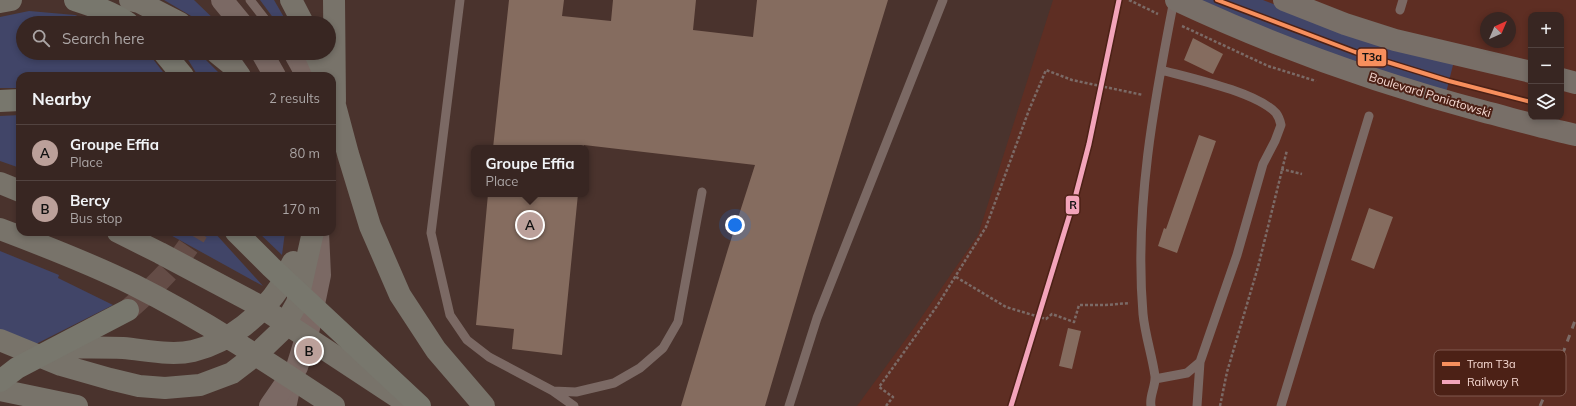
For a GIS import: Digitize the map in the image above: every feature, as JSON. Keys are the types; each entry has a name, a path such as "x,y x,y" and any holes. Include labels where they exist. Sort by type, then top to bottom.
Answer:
{"highway":[{"path":"0,2 11,0"},
{"path":"75,0 118,16"},
{"path":"130,0 139,2 166,16"},
{"path":"291,0 299,16"},
{"path":"334,0 334,16"},
{"path":"170,60 180,72"},
{"path":"225,60 237,72"},
{"path":"318,60 322,72"},
{"path":"333,60 333,72"},
{"path":"0,102 16,100"},
{"path":"336,108 370,226 400,295 436,350 484,406"},
{"path":"0,183 16,189"},
{"path":"0,229 16,235"},
{"path":"18,236 58,251 134,285 225,335 334,406"},
{"path":"126,236 256,304 411,406"},
{"path":"240,236 270,267 420,406"},
{"path":"0,381 18,368 60,356 122,348 168,352 192,351 216,343 238,330 263,307 282,284 306,236"},
{"path":"9,343 60,356 110,379 139,386 166,388 200,385 232,373 258,354 281,331 297,303 312,236"},
{"path":"60,356 128,310"},
{"path":"0,390 77,406"}],"main road":[{"path":"222,0 235,16"},
{"path":"298,0 299,16"},
{"path":"1284,0 1345,24 1388,38 1528,71"},
{"name":"Boulevard Poniatowski","path":"1178,1 1300,52 1388,84 1453,103 1576,135"},
{"path":"266,60 273,72"},
{"path":"303,60 304,72"},
{"path":"1564,80 1576,83"},
{"path":"270,406 297,367 309,328 320,275 318,236"}],"street":[{"path":"288,406 297,367"}],"lane":[{"path":"250,0 263,16"},
{"path":"460,0 431,233 450,315 467,340 488,357 553,391 574,406"},
{"path":"789,406 817,318 942,0"},
{"path":"1400,10 1403,0"},
{"path":"1151,406 1150,401 1156,379 1143,315 1142,218 1161,70 1178,1"},
{"path":"291,60 298,72"},
{"path":"1161,70 1236,91 1264,104 1276,114 1281,125 1275,141 1262,164 1237,255 1200,362 1197,406"},
{"path":"1281,406 1369,116"},
{"path":"553,391 576,392 614,383 640,368 663,348 678,322 702,192"},
{"path":"1156,379 1187,373 1200,362"}],"path":[{"path":"1129,0 1164,18"},
{"path":"886,406 893,397 879,387 937,306 986,227 1028,110 1046,70 1072,80 1144,96"},
{"path":"1281,169 1302,174"},
{"path":"956,277 1006,307 1046,319 1052,314 1074,322 1079,305 1106,305 1143,301"}],"shaded area":[{"path":"164,0 194,0 211,16 191,16"},
{"path":"260,0 274,0 283,16 272,16"},
{"path":"1053,0 1576,0 1576,406 857,406 914,328 978,235"},
{"path":"1195,0 1263,0 1312,19 1454,61 1446,93 1352,63"},
{"path":"29,11 78,16 16,16 16,60 154,60 163,72 16,72 16,88 0,88 0,17"},
{"path":"188,60 206,60 218,72 196,72"},
{"path":"16,115 16,167 0,161 0,116"},
{"path":"172,236 218,236 263,286"},
{"path":"262,236 284,236 282,255"},
{"path":"0,251 59,275 58,278 113,305 36,344 0,332"}],"building":[{"path":"509,0 564,0 562,16 611,21 613,0 696,0 693,30 753,37 757,0 888,0 765,406 681,406 755,165 589,145 493,145"},
{"path":"1193,38 1223,54 1213,74 1184,60"},
{"path":"1199,135 1216,141 1177,253 1158,246 1164,228 1166,229"},
{"path":"488,197 578,197 562,355 512,349 514,329 476,325"},
{"path":"1369,208 1393,217 1374,269 1351,260"},
{"path":"1068,328 1081,331 1072,369 1059,366"}],"tunnel":[{"path":"128,310 175,264 194,236"}],"railway":[{"path":"1564,350 1576,318"},
{"path":"1540,406 1544,396"}],"tram line":[{"name":"T3a","path":"1217,0 1355,52 1449,81 1528,101"}],"rail line":[{"name":"R","path":"1011,406 1076,194 1089,144 1119,0"}],"place":[{"name":"Groupe Effia","path":"530,225"},
{"name":"Bercy","path":"309,351"}]}
